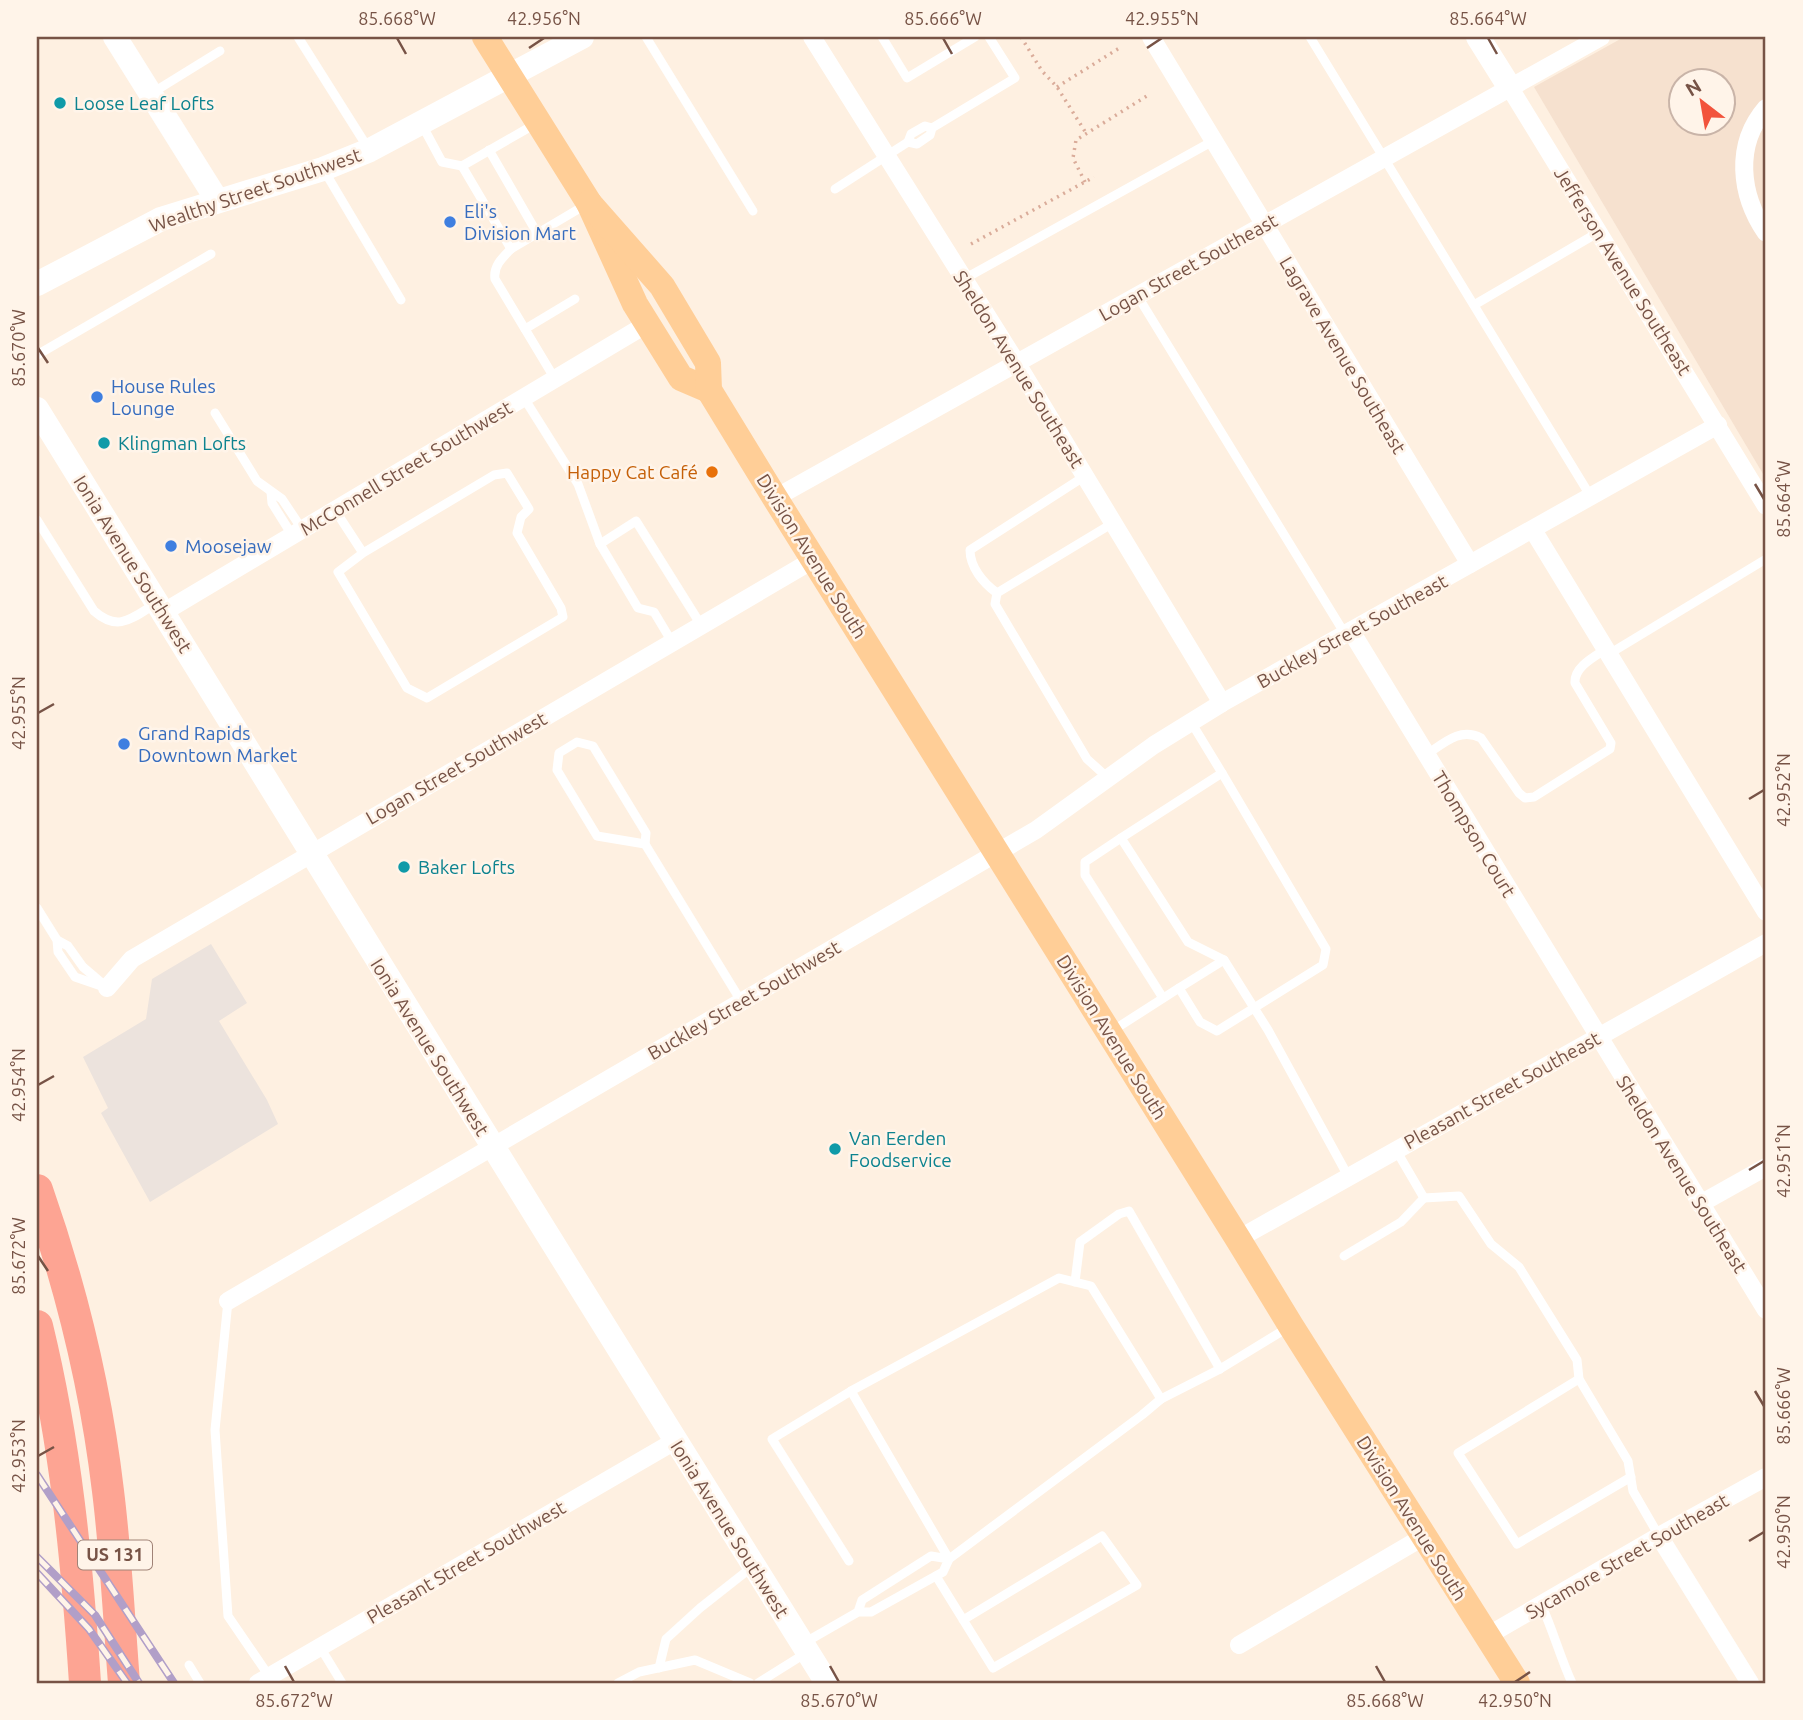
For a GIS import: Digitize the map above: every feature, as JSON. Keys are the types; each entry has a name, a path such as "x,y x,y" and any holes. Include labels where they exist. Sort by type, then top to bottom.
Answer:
{"highway":[{"name":"US 131","path":"37,1190 78,1330 99,1428 114,1550 124,1683"},
{"name":"US 131","path":"37,1326 51,1385 72,1515 85,1683"}],"main road":[{"name":"Division Avenue South","path":"485,37 589,203 635,304 681,378 709,390"},
{"name":"Division Avenue South","path":"589,203 662,286 708,363 709,390 775,498 1423,1537 1517,1683"}],"street":[{"path":"115,37 217,200"},
{"name":"Wealthy Street Southwest","path":"37,284 161,219 323,169 370,150 582,37"},
{"name":"Sheldon Avenue Southeast","path":"812,37 1016,362 1222,703"},
{"name":"Lagrave Avenue Southeast","path":"1151,37 1470,564"},
{"name":"Jefferson Avenue Southeast","path":"1478,37 1766,506"},
{"name":"Logan Street Southeast","path":"775,498 1601,37"},
{"path":"1766,108 1750,135 1744,162 1745,189 1754,215 1766,233"},
{"name":"McConnell Street Southwest","path":"161,607 335,510 647,324"},
{"name":"Ionia Avenue Southwest","path":"37,409 161,607 310,854 827,1683"},
{"name":"Buckley Street Southeast","path":"996,852 1036,830 1154,745 1222,703 1718,425"},
{"path":"1533,530 1766,912"},
{"name":"Logan Street Southwest","path":"107,988 132,960 813,560"},
{"name":"Thompson Court","path":"1348,633 1426,755 1598,1037"},
{"name":"Buckley Street Southwest","path":"492,1147 996,852"},
{"name":"Pleasant Street Southeast","path":"1238,1239 1766,943"},
{"name":"Sheldon Avenue Southeast","path":"1598,1037 1766,1310"},
{"path":"228,1301 492,1147"},
{"path":"1700,1204 1766,1167"},
{"name":"Pleasant Street Southwest","path":"264,1680 675,1441"},
{"name":"Sycamore Street Southeast","path":"1487,1636 1766,1477"},
{"path":"1659,1536 1750,1683"},
{"path":"1239,1645 1423,1537"}],"lane":[{"path":"298,37 370,150"},
{"path":"646,37 753,211"},
{"path":"882,37 907,78 975,37"},
{"path":"835,189 908,142 917,144 930,135 932,128 1015,78 989,37"},
{"path":"1310,37 1591,497"},
{"path":"150,94 220,51"},
{"path":"421,123 443,162 462,166 539,122"},
{"path":"964,278 1213,141"},
{"path":"489,150 537,233"},
{"path":"462,166 511,249"},
{"path":"323,169 401,300"},
{"path":"555,379 494,275 501,258 511,249 589,203"},
{"path":"1474,305 1599,232"},
{"path":"37,355 211,254"},
{"path":"1138,295 1348,633"},
{"path":"525,329 575,299"},
{"path":"524,398 578,484 600,544 638,608 654,612 672,642"},
{"path":"215,413 257,481 271,492 272,503 297,532"},
{"path":"507,473 529,509 521,517 517,533 561,608 563,617 427,698 407,688 338,572 363,553 494,475 507,473"},
{"path":"997,593 986,586 970,560 970,550 1085,476"},
{"path":"335,510 363,553"},
{"path":"37,520 93,611 102,618 116,623 127,621 161,607"},
{"path":"600,544 636,521 701,625"},
{"path":"1108,778 1087,759 995,604 997,593 1114,522"},
{"path":"1426,755 1455,737 1465,733 1473,734 1481,738 1519,793 1525,798 1534,797 1610,749 1611,743 1575,683 1576,673 1608,651 1766,559"},
{"path":"1179,988 1200,1022 1217,1031 1323,965 1325,949 1191,722"},
{"path":"645,844 597,836 557,770 559,753 577,742 593,746 646,833 645,844 741,1001"},
{"path":"1163,998 1085,875 1085,862 1222,773"},
{"path":"1121,838 1188,942 1224,960 1255,1009 1348,1175"},
{"path":"37,908 57,940 58,952 75,977 107,988"},
{"path":"1109,1032 1224,960"},
{"path":"1396,1150 1424,1198"},
{"path":"1345,1256 1401,1222 1424,1198 1459,1196 1491,1244 1519,1267 1577,1360 1579,1379 1628,1461 1633,1491 1659,1536"},
{"path":"1075,1282 1080,1242 1119,1214 1129,1211 1220,1368"},
{"path":"849,1561 772,1438 851,1391 1059,1278 1091,1286 1161,1399"},
{"path":"228,1301 215,1430 228,1616 264,1680"},
{"path":"758,1683 858,1612 871,1612 943,1572 949,1559 1161,1399 1291,1326"},
{"path":"1579,1379 1458,1453 1517,1544 1631,1476"},
{"path":"851,1391 949,1559"},
{"path":"936,1576 993,1668 1137,1585 1102,1536 963,1619"},
{"path":"858,1612 862,1600 931,1556 949,1559"},
{"path":"659,1668 666,1639 753,1566"},
{"path":"1541,1604 1572,1683"},
{"path":"320,1647 342,1683"},
{"path":"618,1683 639,1672 695,1660 750,1683"},
{"path":"189,1665 200,1683"}],"path":[{"path":"1021,37 1086,134"},
{"path":"1057,87 1121,47"},
{"path":"1085,182 1072,154 1076,140 1150,94"},
{"path":"971,244 1094,177"}],"shaded area":[{"path":"1624,37 1766,37 1766,479 1534,87"},
{"path":"211,944 247,1003 219,1021 267,1100 278,1124 150,1202 101,1113 108,1108 83,1057 146,1019 152,979"}],"railway":[{"path":"37,1475 174,1683"},
{"path":"37,1557 95,1615 139,1683"},
{"path":"37,1573 89,1629 127,1683"}],"place":[{"name":"Loose Leaf Lofts","path":"60,103"},
{"name":"Eli's Division Mart","path":"450,222"},
{"name":"House Rules Lounge","path":"97,397"},
{"name":"Klingman Lofts","path":"104,443"},
{"name":"Happy Cat Café","path":"712,472"},
{"name":"Moosejaw","path":"171,546"},
{"name":"Grand Rapids Downtown Market","path":"124,744"},
{"name":"Baker Lofts","path":"404,867"},
{"name":"Van Eerden Foodservice","path":"835,1149"}]}
